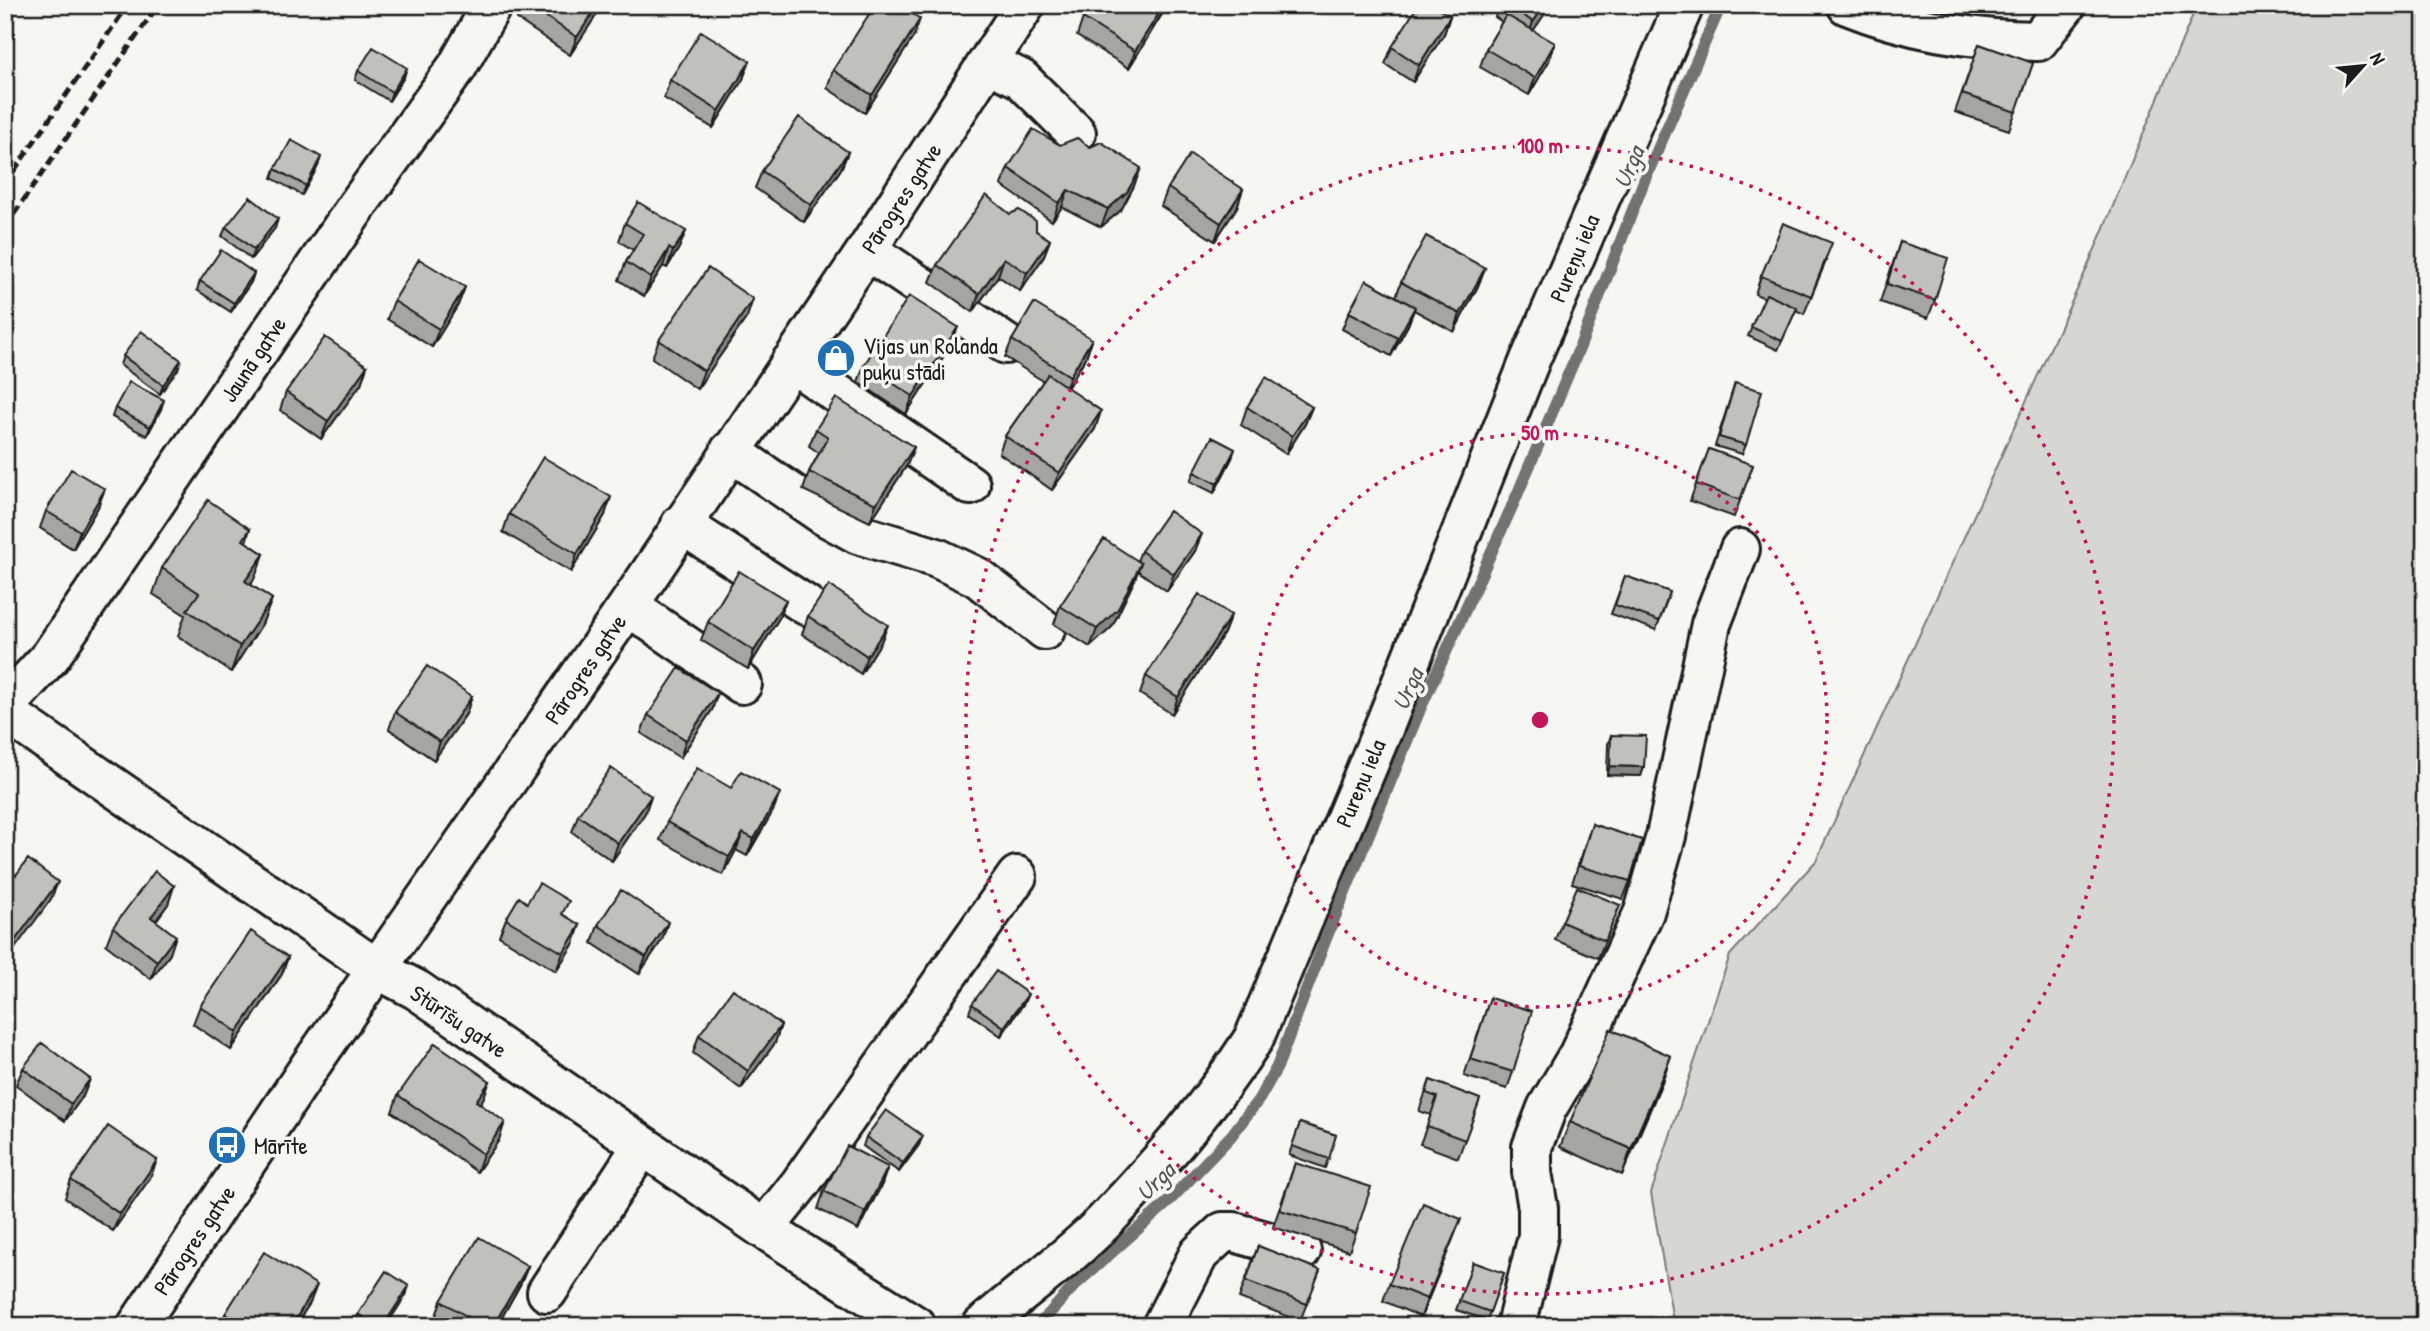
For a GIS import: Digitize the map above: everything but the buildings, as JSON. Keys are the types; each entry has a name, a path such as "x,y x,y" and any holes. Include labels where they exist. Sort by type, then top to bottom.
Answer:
{"street":[{"name":"Jaunā gatve","path":"5,706 50,657 359,203 457,66 492,5"},
{"name":"Pārogres gatve","path":"141,1324 377,969 628,606 867,250 990,64 1025,5"},
{"name":"Pureņu iela","path":"982,1326 1104,1222 1183,1136 1224,1085 1254,1038 1386,722 1530,360 1684,5"},
{"path":"1847,5 1882,19 1934,32 1987,40 2038,41 2066,5"},
{"path":"990,64 1021,79 1076,133"},
{"path":"867,250 1006,344"},
{"path":"791,362 970,485"},
{"path":"730,452 825,516 858,534 937,558 977,577 1045,630"},
{"path":"681,524 806,605"},
{"path":"1516,1326 1538,1236 1532,1147 1547,1108 1579,1055 1644,912 1666,836 1711,624 1740,549"},
{"path":"628,606 742,684"},
{"name":"Stūrīšu gatve","path":"5,712 377,969 417,990 764,1229 909,1324"},
{"path":"764,1229 800,1184 1017,876"},
{"path":"547,1292 642,1146"},
{"path":"1162,1326 1199,1254 1223,1232 1234,1232 1301,1251"}],"shaded area":[{"path":"2197,5 2425,5 2425,1326 1674,1326 1651,1193 1730,955 1816,861 2087,268"}],"waterway":[{"name":"Urga","path":"1038,1326 1075,1285 1167,1203 1231,1136 1259,1099 1277,1067 1325,941 1421,707 1515,500 1579,349 1644,181 1721,5"}],"railway":[{"path":"5,184 128,5"},
{"path":"5,227 158,5"}],"place":[{"name":"Vijas un Rolanda puķu stādi","path":"836,358"},
{"name":"Mārīte","path":"227,1145"}]}
